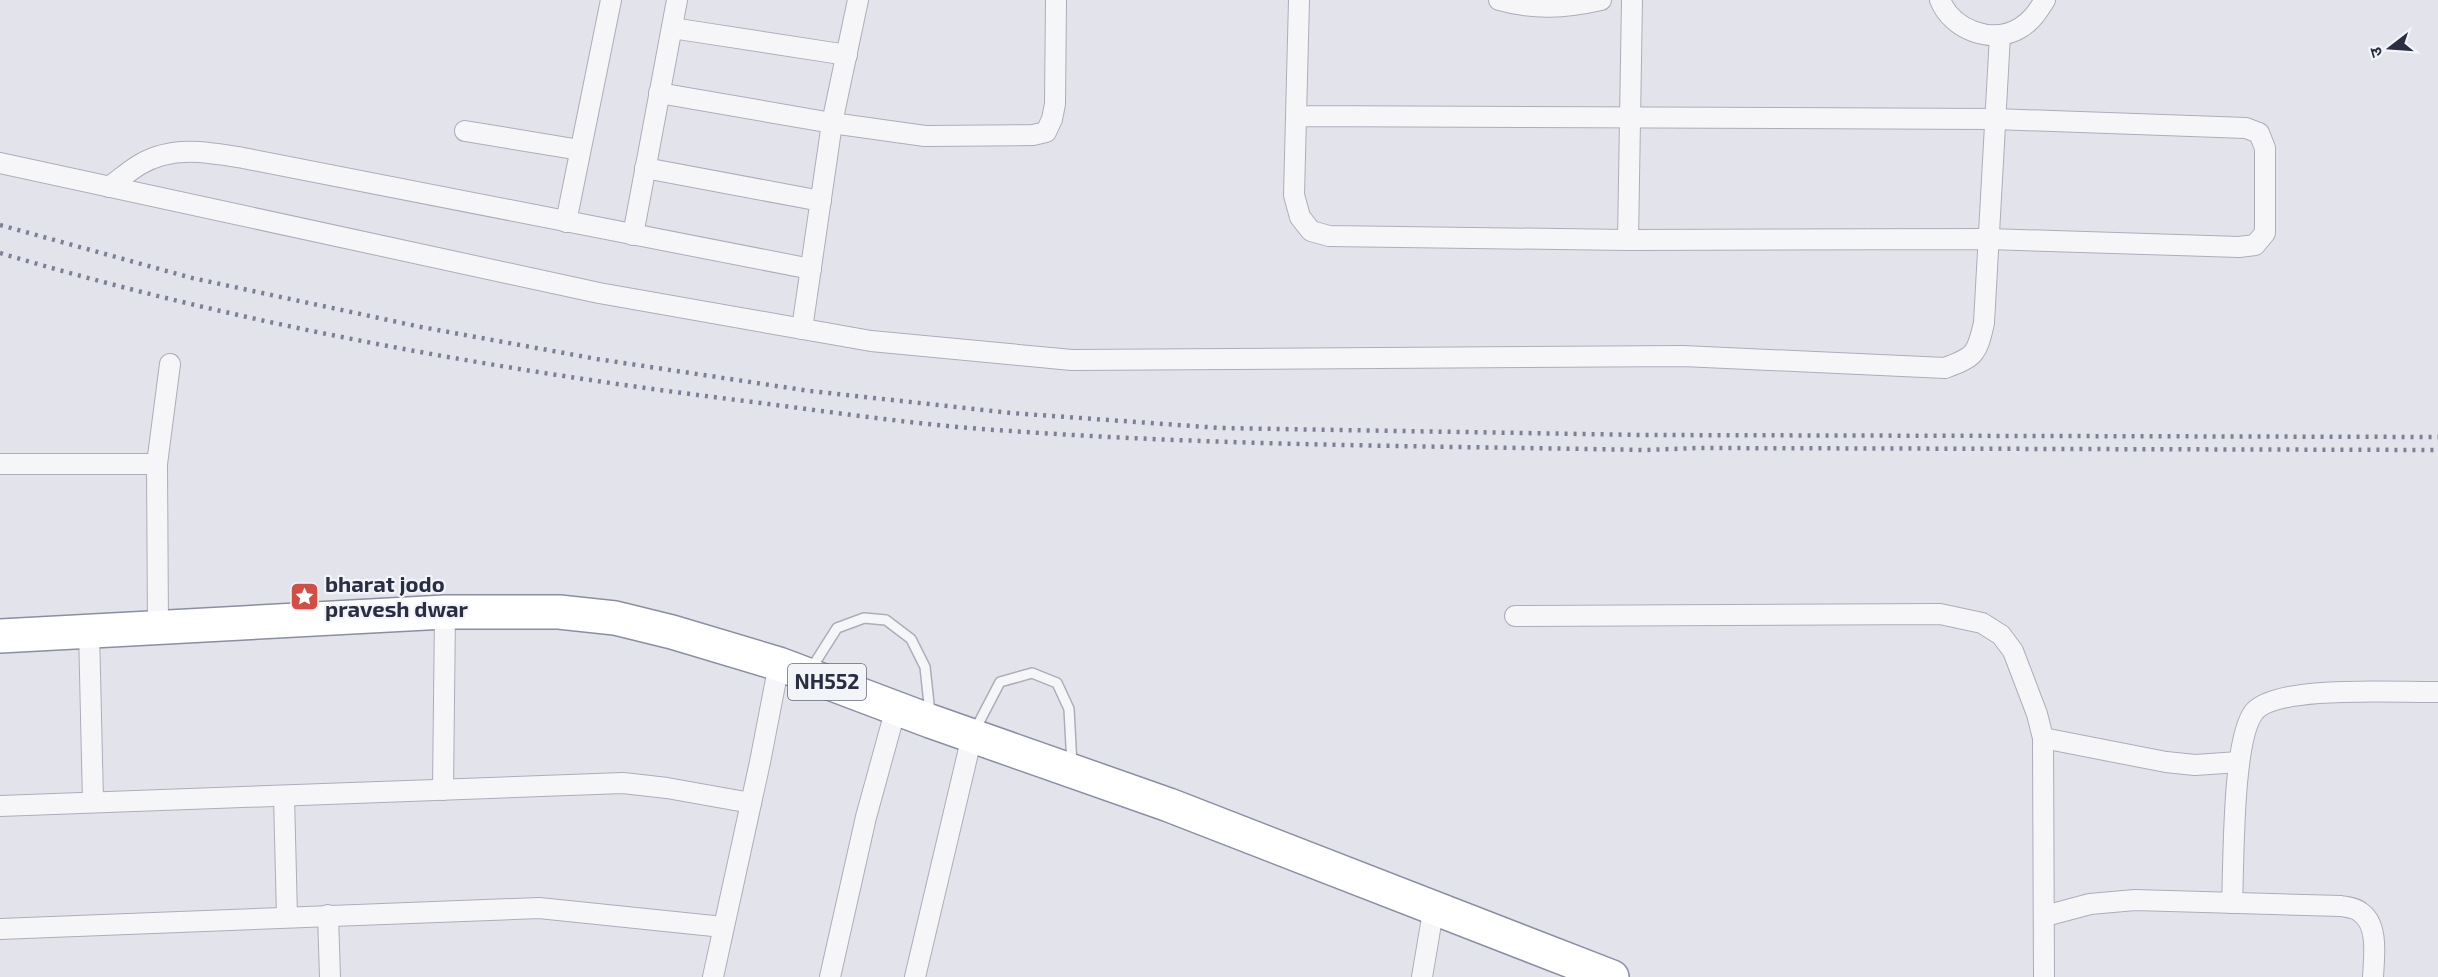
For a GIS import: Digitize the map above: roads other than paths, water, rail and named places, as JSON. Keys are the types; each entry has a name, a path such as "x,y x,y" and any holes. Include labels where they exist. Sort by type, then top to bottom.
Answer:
{"highway":[{"name":"NH552","path":"0,636 445,612 559,612 615,618 672,632 793,669 930,721 1169,805 1612,977"}],"street":[{"path":"566,222 611,0"},
{"path":"633,235 677,0"},
{"path":"802,329 832,123 858,0"},
{"path":"659,93 832,123 926,136 1033,135 1046,132 1052,120 1055,104 1056,0"},
{"path":"1296,116 1995,119 2246,128 2259,133 2265,148 2265,233 2255,245 2239,248 1989,239 1628,240 1329,236 1311,231 1300,217 1294,195 1296,116 1299,0"},
{"path":"1499,0 1524,7 1601,0"},
{"path":"1628,240 1628,117 1632,0"},
{"path":"1940,0 1953,20 1983,35 2000,35 2019,29 2035,17 2046,0"},
{"path":"672,28 847,55"},
{"path":"0,163 599,293 871,341 1072,360 1683,356 1945,368 1968,360 1979,346 1984,323 2000,35"},
{"path":"465,131 580,150"},
{"path":"109,187 140,164 167,153 194,150 811,269"},
{"path":"645,168 821,201"},
{"path":"158,626 157,464 170,364"},
{"path":"0,464 157,464"},
{"path":"443,790 445,612"},
{"path":"1515,616 1940,614 1982,623 2001,635 2013,651 2030,694 2043,738 2044,977"},
{"path":"89,630 93,802"},
{"path":"713,977 751,803 793,669"},
{"path":"2232,903 2239,762 2245,732 2254,712 2272,701 2303,693 2438,692"},
{"path":"830,977 866,817 896,708"},
{"path":"915,977 972,736"},
{"path":"2043,738 2166,762 2195,765 2239,762"},
{"path":"0,806 623,783 667,788 751,803"},
{"path":"284,796 287,917"},
{"path":"2045,916 2090,904 2135,900 2341,906 2360,912 2371,925 2374,949 2373,977"},
{"path":"1422,977 1434,906"},
{"path":"0,929 539,908 723,927"},
{"path":"328,915 330,977"}],"lane":[{"path":"793,669 837,628 864,618 886,620 911,639 925,667 930,721"},
{"path":"972,736 1000,682 1032,673 1057,683 1069,710 1073,771"}],"railway":[{"path":"0,225 192,278 421,327 597,359 810,391 1011,413 1220,428 1642,435 2438,437"},
{"path":"0,253 185,303 279,324 468,360 658,390 979,429 1249,443 1645,450 1698,448 2438,450"}],"place":[{"name":"bharat jodo pravesh dwar","path":"304,597"}]}
